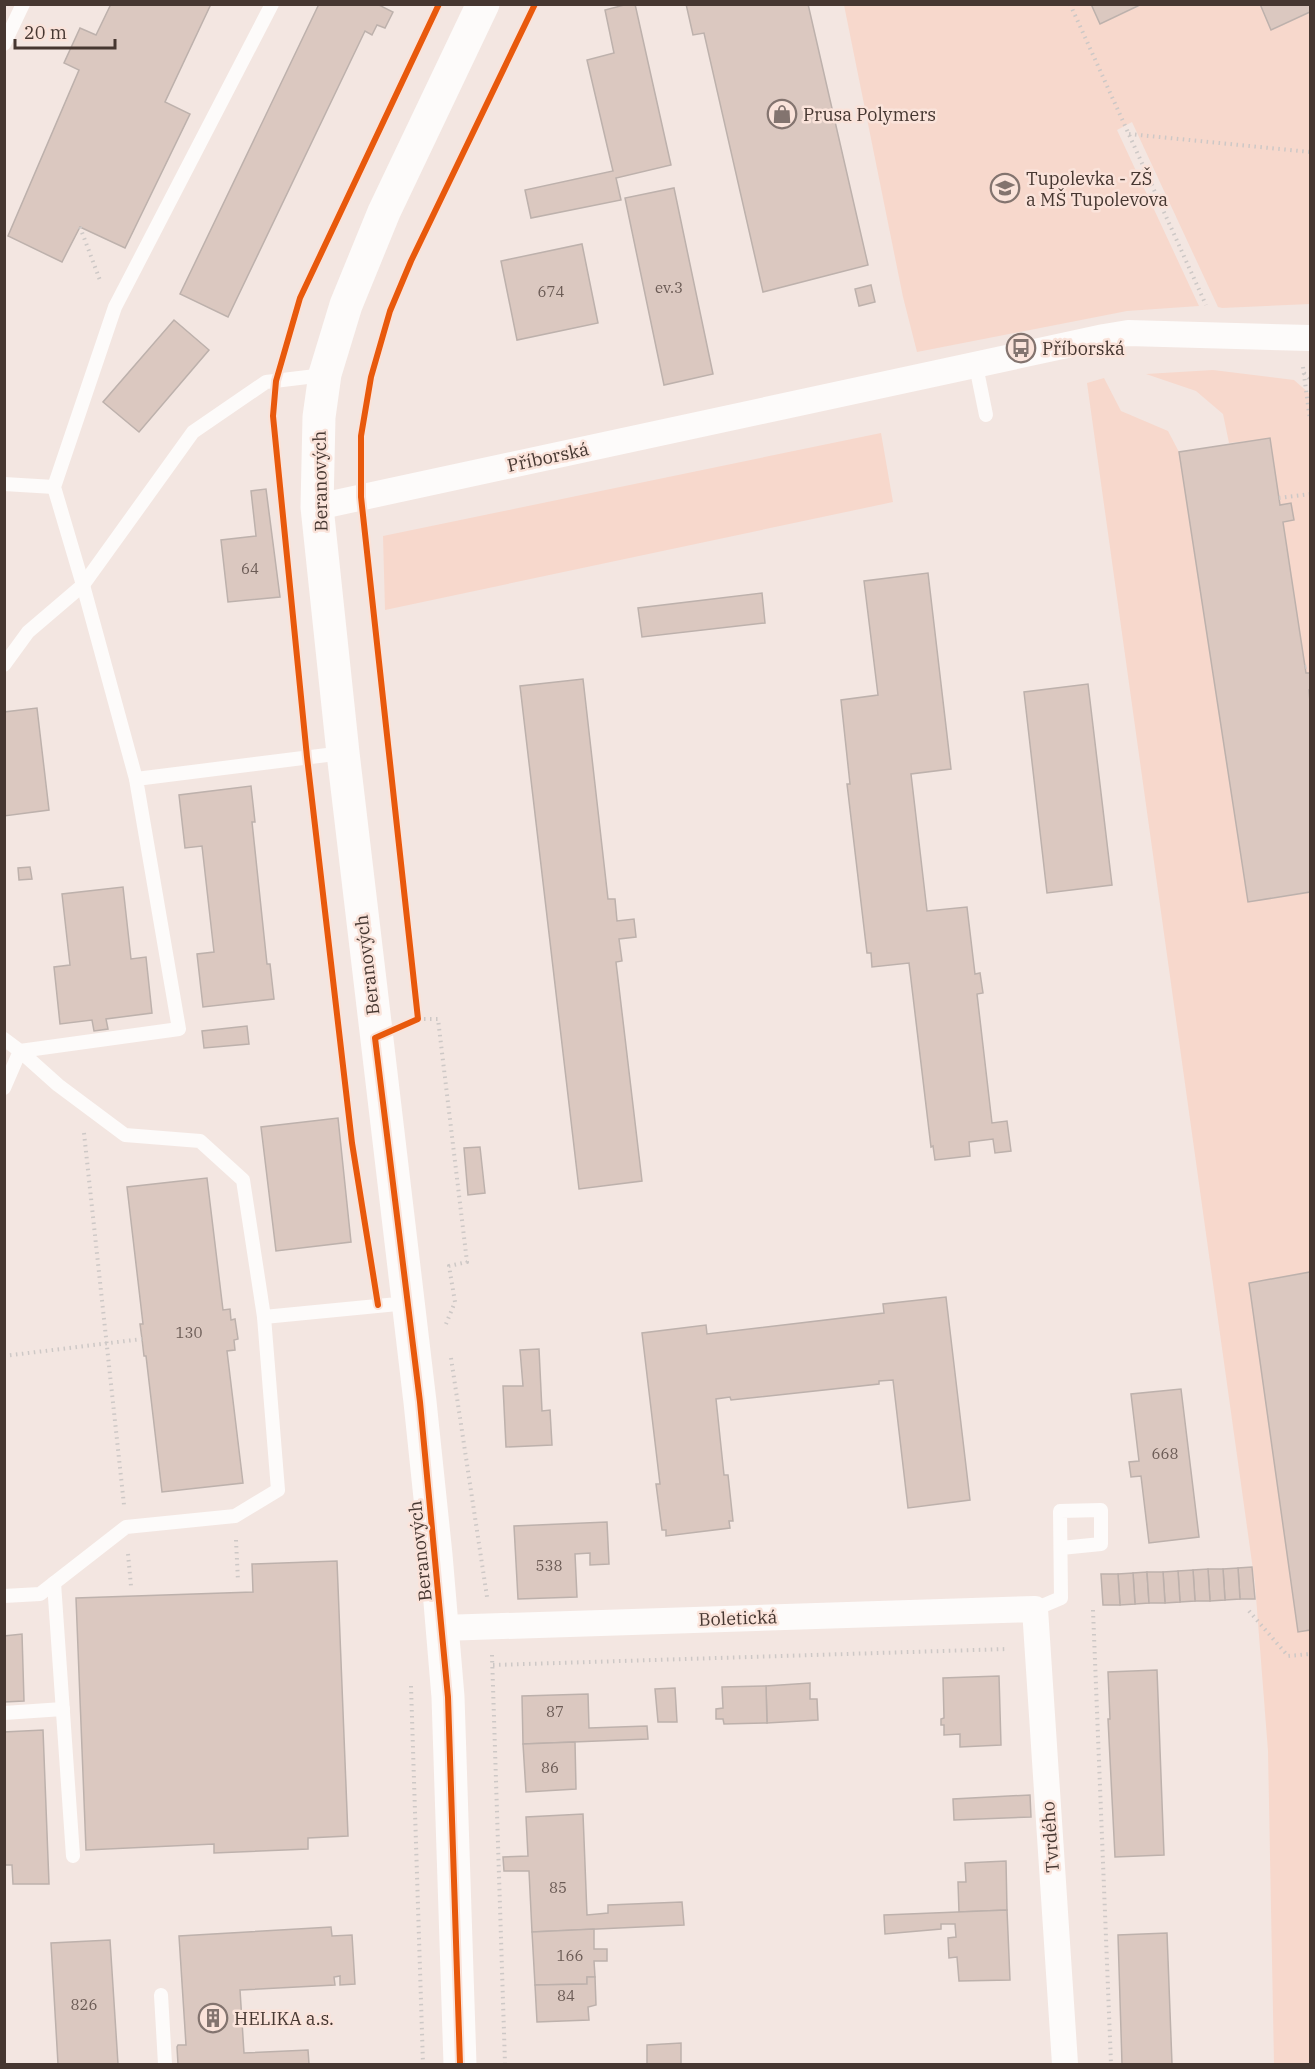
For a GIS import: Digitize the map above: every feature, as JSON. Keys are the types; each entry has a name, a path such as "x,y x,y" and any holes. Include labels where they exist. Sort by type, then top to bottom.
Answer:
{"street":[{"name":"Beranových","path":"460,2064 448,1697 442,1628 408,1303 375,1038 317,507 319,417 325,374 346,305 384,212 483,4"},
{"name":"Příborská","path":"317,507 1128,333 1311,338"},
{"name":"Boletická","path":"442,1628 1035,1609"},
{"name":"Tvrdého","path":"1035,1609 1065,2064"}],"lane":[{"path":"4,44 23,4"},
{"path":"20,1050 179,1029 136,779 54,487 112,315 273,4"},
{"path":"976,366 986,415"},
{"path":"4,665 28,632 83,585 193,432 266,382 325,374"},
{"path":"4,484 54,487"},
{"path":"136,779 343,753"},
{"path":"4,1038 58,1085 125,1135 200,1141 243,1180 264,1317 278,1490 235,1516 126,1527 40,1594 4,1596"},
{"path":"4,1088 20,1050"},
{"path":"264,1317 408,1303"},
{"path":"1035,1609 1061,1598 1061,1548"},
{"path":"54,1583 73,1856"},
{"path":"4,1713 63,1708"},
{"path":"161,1995 165,2064"}],"path":[{"path":"1070,4 1211,315"},
{"path":"1129,134 1311,152"},
{"path":"80,227 112,315"},
{"path":"1311,379 1303,373 1311,420"},
{"path":"1279,498 1311,494"},
{"path":"1305,667 1311,666"},
{"path":"417,1008 418,1020"},
{"path":"375,1038 418,1020 438,1019 467,1262 448,1266 455,1302 446,1321 448,1333"},
{"path":"80,1102 108,1343 130,1586"},
{"path":"351,1132 352,1143"},
{"path":"4,1356 142,1339"},
{"path":"451,1356 492,1626 505,2064"},
{"path":"235,1516 238,1581"},
{"path":"1093,1610 1111,2064"},
{"path":"1249,1611 1288,1656 1311,1654"},
{"path":"493,1665 1038,1648"},
{"path":"411,1683 423,2064"}],"shaded area":[{"name":"Tupolevka - ZŠ a MŠ Tupolevova","path":"844,5 1091,5 1100,24 1142,5 1260,5 1272,29 1310,12 1310,304 1218,307 1132,122 1117,130 1199,306 1127,311 917,352 903,297"},
{"path":"1213,370 1294,380 1310,394 1310,673 1306,673 1283,522 1294,520 1291,504 1280,505 1270,439 1229,443 1223,414 1196,391 1146,374"},
{"path":"1104,378 1121,411 1168,431 1179,452 1248,902 1310,892 1310,1272 1249,1283 1299,1632 1310,1630 1310,2064 1274,2064 1268,1751 1255,1584 1087,383"},
{"path":"881,433 893,502 385,610 383,536"}],"building":[{"path":"111,4 211,4 165,102 190,114 125,248 80,227 62,262 8,236 79,70 64,63 80,28 96,35"},
{"path":"319,4 377,4 393,12 385,28 377,25 372,35 365,31 228,317 180,294"},
{"path":"635,4 671,165 616,178 621,200 531,218 525,190 613,171 587,60 614,53 605,10"},
{"path":"686,4 808,4 868,265 763,292 704,33 693,35"},
{"path":"1091,4 1142,4 1100,24"},
{"path":"1260,4 1310,4 1310,12 1271,30"},
{"path":"674,188 713,374 664,385 625,198"},
{"path":"582,244 598,323 517,340 501,261"},
{"path":"871,285 875,302 859,306 855,289"},
{"path":"174,320 209,350 139,432 103,402"},
{"path":"1270,438 1280,505 1291,503 1294,520 1283,522 1306,673 1310,673 1310,892 1248,902 1179,452"},
{"path":"266,489 280,597 228,602 221,540 256,536 251,491"},
{"path":"928,573 951,769 911,774 927,911 967,907 975,974 980,973 983,993 977,994 992,1123 1007,1121 1011,1151 995,1153 993,1139 969,1142 970,1156 935,1160 933,1146 931,1147 909,963 872,967 871,953 867,953 847,784 850,784 841,700 878,695 864,581"},
{"path":"762,593 765,623 642,637 638,608"},
{"path":"583,679 608,899 615,899 617,921 634,919 636,937 619,939 622,961 616,962 642,1181 579,1189 520,686"},
{"path":"1088,684 1112,885 1047,893 1024,692"},
{"path":"37,708 49,810 4,816 4,712"},
{"path":"251,786 255,822 252,822 267,964 270,964 274,999 203,1007 197,954 214,952 202,846 185,848 179,795"},
{"path":"30,867 32,879 19,880 18,868"},
{"path":"123,887 131,959 146,957 152,1013 106,1019 108,1029 94,1031 92,1020 60,1024 54,967 70,965 62,894"},
{"path":"247,1026 249,1044 204,1048 202,1031"},
{"path":"338,1118 351,1242 276,1251 261,1127"},
{"path":"480,1147 485,1193 468,1195 464,1148"},
{"path":"207,1178 223,1310 230,1309 231,1320 235,1319 238,1339 234,1340 235,1350 227,1351 243,1483 162,1492 140,1324 143,1324 127,1187"},
{"path":"1310,1272 1310,1630 1298,1632 1249,1283"},
{"path":"946,1297 970,1500 908,1508 893,1380 879,1381 879,1384 731,1400 730,1397 716,1399 724,1475 728,1475 733,1521 729,1521 730,1528 666,1536 666,1530 662,1530 656,1484 660,1484 642,1333 706,1325 707,1334 884,1313 883,1304"},
{"path":"539,1349 542,1411 550,1410 552,1445 506,1447 503,1386 523,1386 520,1350"},
{"path":"1181,1389 1199,1537 1149,1543 1141,1476 1131,1477 1129,1462 1139,1461 1131,1394"},
{"path":"607,1522 609,1564 590,1565 590,1553 575,1554 577,1597 518,1599 514,1526"},
{"path":"337,1561 348,1836 308,1838 308,1849 214,1853 214,1844 86,1850 76,1598 253,1592 252,1564"},
{"path":"1252,1567 1255,1599 1240,1599 1238,1568"},
{"path":"1238,1568 1240,1599 1225,1600 1223,1569"},
{"path":"1208,1569 1223,1569 1225,1600 1210,1601"},
{"path":"1208,1569 1210,1601 1195,1601 1193,1570"},
{"path":"1193,1570 1195,1601 1180,1602 1178,1571"},
{"path":"1178,1571 1180,1602 1165,1603 1163,1572"},
{"path":"1147,1572 1149,1603 1135,1604 1133,1573"},
{"path":"1147,1572 1163,1572 1165,1603 1149,1603"},
{"path":"1133,1573 1135,1604 1120,1605 1118,1574"},
{"path":"1101,1574 1118,1574 1120,1605 1103,1605"},
{"path":"22,1634 24,1701 4,1702 4,1636"},
{"path":"1157,1670 1164,1855 1115,1857 1108,1672"},
{"path":"999,1676 1001,1745 960,1747 960,1734 944,1735 944,1725 941,1725 941,1719 944,1718 943,1678"},
{"path":"810,1683 810,1699 817,1699 818,1720 767,1723 766,1686"},
{"path":"766,1686 767,1723 724,1724 723,1719 716,1719 716,1709 723,1708 722,1687"},
{"path":"675,1688 677,1722 658,1722 655,1689"},
{"path":"588,1694 589,1728 647,1726 648,1739 523,1744 522,1696"},
{"path":"43,1730 49,1884 13,1884 12,1865 4,1865 4,1732"},
{"path":"575,1742 576,1789 526,1792 523,1744"},
{"path":"1030,1795 1031,1817 954,1820 953,1799"},
{"path":"583,1814 587,1915 608,1913 608,1905 682,1902 684,1925 532,1932 529,1871 504,1871 503,1857 528,1856 526,1817"},
{"path":"1006,1861 1007,1910 959,1912 958,1882 966,1882 965,1863"},
{"path":"1007,1910 1010,1980 959,1981 957,1957 949,1958 948,1938 956,1937 955,1924 941,1924 941,1929 885,1934 884,1915"},
{"name":"HELIKA a.s.","path":"331,1927 332,1936 352,1935 355,1984 340,1985 340,1976 334,1977 335,1985 240,1990 244,2053 308,2050 309,2064 178,2064 177,2047 186,2045 179,1936"},
{"path":"594,1929 594,1949 607,1949 607,1961 594,1961 595,1977 587,1977 587,1984 535,1985 532,1932"},
{"path":"1167,1933 1172,2064 1122,2064 1118,1935"},
{"path":"110,1940 118,2064 58,2064 51,1943"},
{"path":"587,1977 595,1977 596,2005 588,2007 589,2020 537,2022 535,1985 587,1984"},
{"path":"681,2043 681,2064 647,2064 647,2045"}],"cycle path":[{"path":"378,1305 352,1143 307,757 273,416 276,381 300,298 439,4"},
{"path":"460,2064 448,1697 420,1402 375,1038 418,1019 361,497 361,436 371,377 390,311 411,261 535,4"}],"place":[{"name":"Prusa Polymers","path":"782,114"},
{"name":"Tupolevka - ZŠ a MŠ Tupolevova","path":"1005,188"},
{"name":"Příborská","path":"1021,348"},
{"name":"HELIKA a.s.","path":"213,2018"}]}
